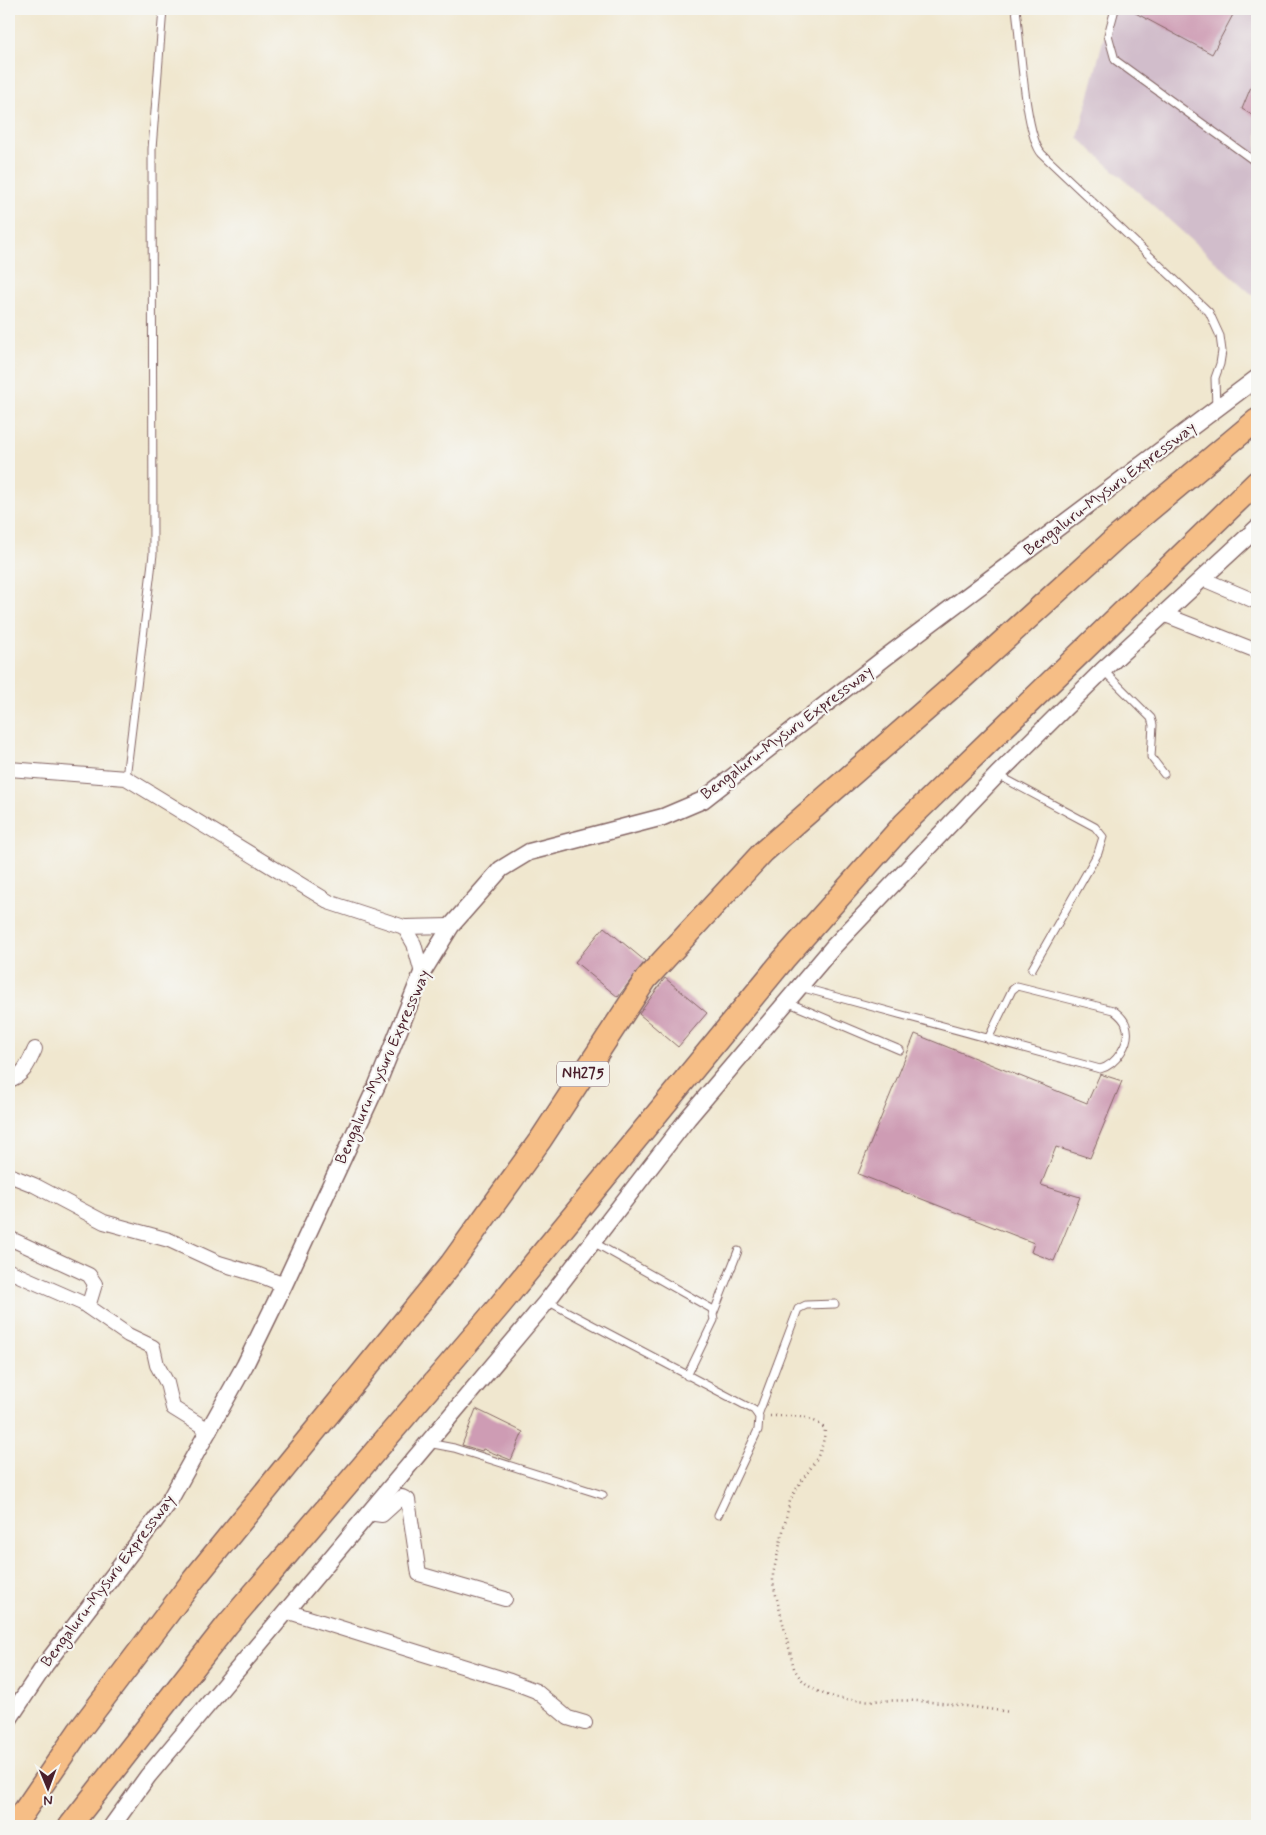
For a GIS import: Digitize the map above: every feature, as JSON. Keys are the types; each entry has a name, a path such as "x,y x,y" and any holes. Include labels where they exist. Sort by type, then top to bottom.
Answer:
{"highway":[{"name":"NH275","path":"14,1826 79,1732 194,1579 451,1264 541,1139 646,979 763,852 959,681 1116,537 1257,420"},
{"path":"70,1826 227,1625 500,1305 784,959 904,824 1257,482"}],"street":[{"name":"Bengaluru-Mysuru Expressway","path":"9,1719 45,1665 167,1505 210,1431 284,1285 377,1085 422,973 451,926 501,869 529,852 663,817 703,800 886,658 1257,378"},
{"path":"112,1826 148,1776 547,1301 688,1118 834,946 997,775 1103,670 1204,579 1257,528"},
{"path":"1204,579 1257,602"},
{"path":"1163,614 1257,651"},
{"path":"9,770 126,778 331,903 377,920 404,927 451,926"},
{"path":"404,927 414,944 422,973"},
{"path":"9,1080 17,1077 26,1068 35,1049"},
{"path":"9,1175 34,1185 104,1222 169,1240 219,1263 259,1274 284,1285"},
{"path":"9,1238 90,1276 95,1284 88,1307"},
{"path":"9,1271 88,1307 128,1335 153,1347 157,1365 167,1383 173,1408 210,1431"},
{"path":"368,1513 382,1515 402,1496 406,1497 419,1574 505,1599"},
{"path":"286,1611 510,1681 536,1691 568,1718 585,1723"}],"lane":[{"path":"126,778 153,554 152,149 163,9"},
{"path":"1016,9 1030,122 1036,145 1042,154 1209,312 1220,336 1222,351 1215,378 1216,409"},
{"path":"1114,9 1108,35 1115,60 1257,162"},
{"path":"1103,670 1151,718 1153,725 1151,757 1164,774"},
{"path":"997,775 1095,827 1103,838 1098,853 1032,968"},
{"path":"799,987 988,1039 1100,1069 1109,1067 1117,1058 1127,1037 1127,1025 1122,1017 1107,1008 1017,986 1012,990 988,1039"},
{"path":"787,1002 900,1050"},
{"path":"593,1242 714,1312"},
{"path":"687,1376 714,1320 714,1312 738,1251"},
{"path":"547,1301 754,1410 758,1415"},
{"path":"718,1515 758,1430 758,1415 794,1316 798,1309 806,1305 835,1304"},
{"path":"428,1443 454,1448 602,1495"}],"path":[{"path":"758,1415 792,1416 817,1420 825,1429 822,1453 794,1491 790,1501 773,1574 773,1583 794,1668 800,1679 808,1686 846,1699 918,1701 1010,1712"}],"shaded area":[{"path":"1111,9 1257,9 1257,299 1078,138"}],"building":[{"path":"1128,9 1236,9 1212,54"},
{"path":"1257,72 1257,118 1242,109"},
{"path":"604,927 645,961 618,997 575,962"},
{"path":"665,978 707,1013 678,1047 639,1014"},
{"path":"915,1034 1087,1103 1100,1074 1122,1081 1090,1158 1056,1147 1041,1185 1080,1197 1054,1261 1031,1252 1034,1243 858,1174"},
{"path":"476,1409 523,1432 511,1460 483,1449 482,1451 462,1445"}]}
